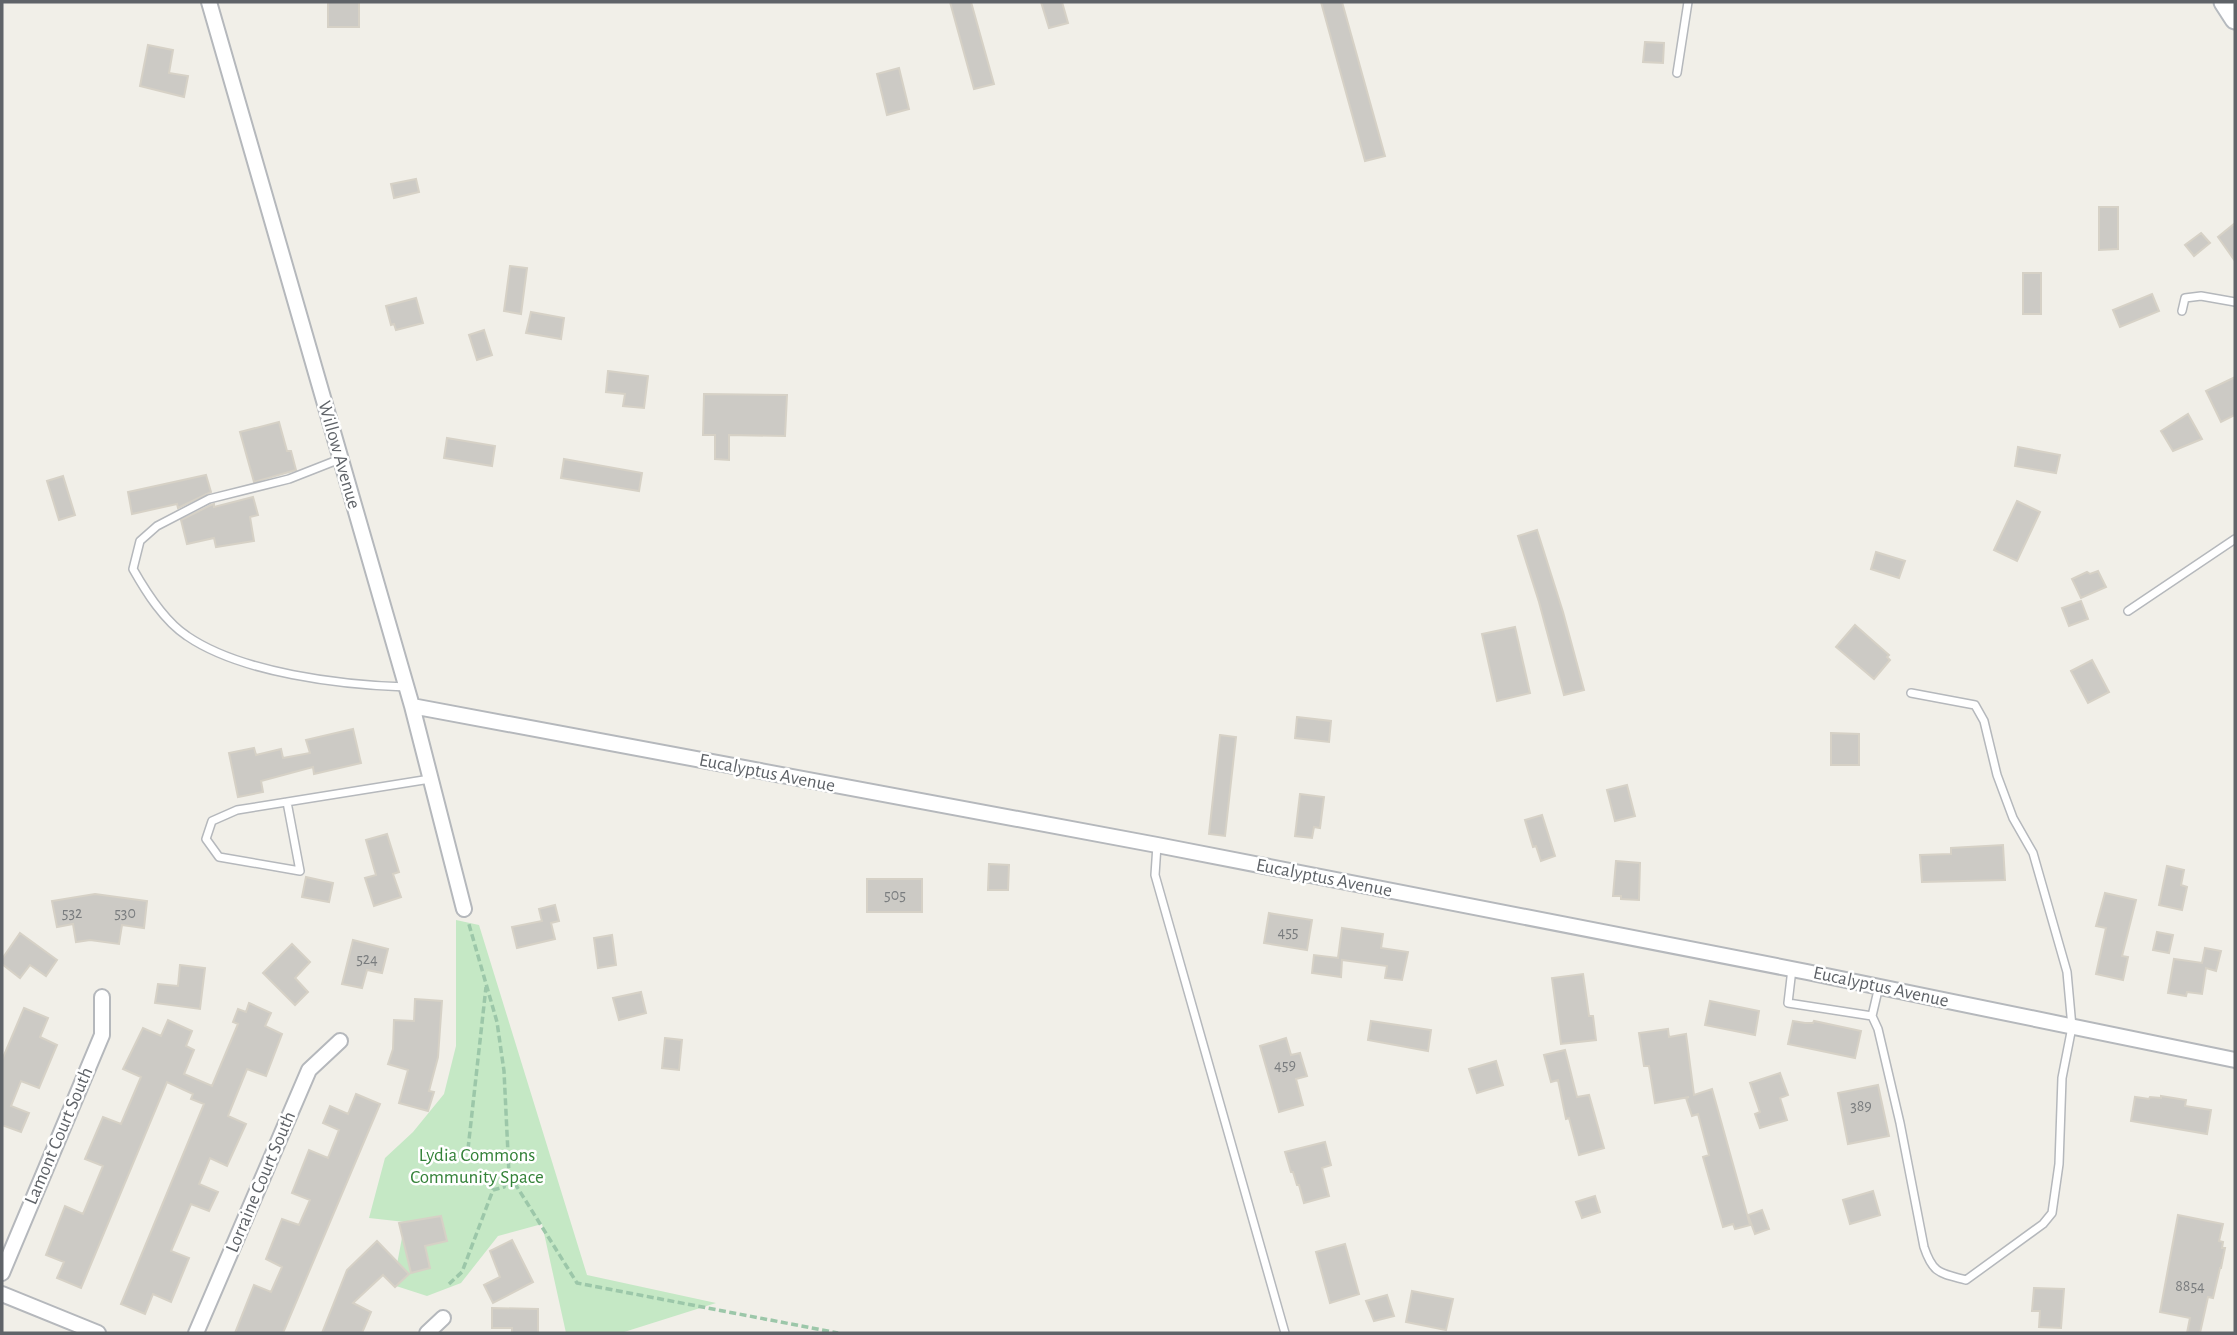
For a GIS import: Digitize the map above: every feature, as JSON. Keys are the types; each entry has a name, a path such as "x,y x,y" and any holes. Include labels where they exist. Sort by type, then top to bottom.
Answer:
{"main road":[{"path":"2224,2 2235,19"}],"street":[{"name":"Willow Avenue","path":"209,2 412,706 464,909"},
{"name":"Eucalyptus Avenue","path":"412,706 1157,845 1879,986 2235,1060"},
{"name":"Lamont Court South","path":"2,1273 102,1035 102,997"},
{"name":"Lorraine Court South","path":"196,1333 309,1070 340,1041"},
{"path":"2,1294 98,1333"},
{"path":"427,1333 443,1318"}],"lane":[{"path":"1677,73 1688,2"},
{"path":"2182,311 2185,299 2201,296 2235,302"},
{"path":"340,459 289,479 208,499 167,520 140,541 133,569 148,596 185,635 229,659 366,686 406,687"},
{"path":"2128,611 2235,539"},
{"path":"1879,986 1872,1017 1878,1029 1900,1123 1924,1247 1930,1264 1943,1274 1966,1280 2043,1224 2052,1213 2059,1164 2062,1078 2072,1027 2067,972 2033,853 2013,818 1976,705 1911,693"},
{"path":"287,802 300,871 219,857 206,839 212,821 237,810 430,779"},
{"path":"1157,845 1155,875 1285,1333"},
{"path":"1792,969 1788,1003 1872,1017"}],"path":[{"path":"449,1284 462,1272 492,1190 504,1187 509,1174 504,1071 497,1022 464,909"},
{"path":"468,1149 486,985"},
{"path":"509,1174 577,1283 838,1333"}],"green space":[{"name":"Lydia Commons Community Space","path":"456,920 479,925 587,1275 716,1303 621,1333 566,1333 542,1224 498,1236 461,1283 427,1296 393,1285 405,1222 369,1218 385,1158 413,1132 444,1094 456,1046"}],"building":[{"path":"328,2 359,2 359,27 328,27"},
{"path":"950,2 971,2 994,84 974,89"},
{"path":"1041,2 1062,2 1068,23 1049,28"},
{"path":"1321,2 1342,2 1385,156 1365,161"},
{"path":"1645,42 1664,43 1663,63 1643,62"},
{"path":"148,45 173,50 169,73 188,76 184,97 140,86"},
{"path":"899,68 909,109 887,115 877,74"},
{"path":"416,179 419,192 394,198 391,184"},
{"path":"2099,207 2118,207 2118,249 2099,250"},
{"path":"2235,223 2235,261 2218,237"},
{"path":"2201,233 2210,243 2194,256 2185,245"},
{"path":"510,266 527,268 521,314 504,311"},
{"path":"2023,273 2041,273 2041,314 2023,314"},
{"path":"2152,294 2159,311 2120,327 2113,310"},
{"path":"416,298 423,323 396,330 394,324 391,325 386,306"},
{"path":"531,312 564,318 561,339 526,333"},
{"path":"484,330 492,355 477,360 469,335"},
{"path":"608,371 648,376 644,408 623,406 625,394 606,392"},
{"path":"2235,377 2235,415 2221,422 2206,391"},
{"path":"704,394 787,395 785,436 729,435 729,460 715,459 715,435 703,435"},
{"path":"2188,414 2202,439 2173,451 2161,431"},
{"path":"279,422 287,451 291,451 296,470 254,482 240,432"},
{"path":"447,438 495,446 492,466 444,458"},
{"path":"2018,447 2060,455 2056,473 2015,466"},
{"path":"564,459 642,473 639,491 561,478"},
{"path":"206,475 211,492 178,508 177,504 132,514 128,492"},
{"path":"63,476 75,515 59,520 47,481"},
{"path":"253,497 258,515 250,517 254,541 216,547 214,538 187,544 181,520 214,504 214,507"},
{"path":"2017,501 2040,512 2017,561 1994,550"},
{"path":"1537,530 1584,690 1564,695 1518,536"},
{"path":"1876,552 1905,561 1899,578 1871,569"},
{"path":"2098,571 2106,587 2081,598 2072,579 2087,572 2090,574"},
{"path":"2081,601 2088,619 2069,626 2062,608"},
{"path":"1855,625 1889,655 1887,657 1890,660 1874,679 1836,647"},
{"path":"1515,627 1530,693 1497,701 1482,634"},
{"path":"2092,660 2109,692 2088,703 2071,671"},
{"path":"1297,717 1331,721 1329,742 1295,738"},
{"path":"353,729 361,763 314,774 313,767 261,781 263,792 238,797 229,753 254,748 256,755 281,749 283,758 310,753 306,740"},
{"path":"1831,733 1859,734 1859,765 1831,765"},
{"path":"1220,735 1236,737 1225,836 1209,834"},
{"path":"1627,785 1635,816 1615,821 1607,790"},
{"path":"1300,794 1324,797 1320,828 1314,827 1312,838 1295,836"},
{"path":"1542,815 1555,856 1541,861 1536,846 1533,847 1525,820"},
{"path":"387,834 399,872 393,874 401,897 374,906 365,878 376,875 366,840"},
{"path":"2003,845 2005,880 1922,882 1920,855 1951,854 1951,848"},
{"path":"1616,861 1640,863 1639,900 1613,896"},
{"path":"989,864 1009,865 1008,890 988,890"},
{"path":"2167,866 2184,870 2181,885 2187,887 2182,910 2159,905"},
{"path":"306,877 333,883 329,902 302,897"},
{"path":"867,879 922,879 922,912 867,912"},
{"path":"2105,893 2136,900 2122,956 2128,957 2123,980 2096,974 2106,928 2096,926"},
{"path":"95,894 147,901 144,928 122,925 119,944 90,940 76,942 73,924 57,927 52,901"},
{"path":"555,905 559,921 551,923 555,939 517,948 512,927 542,921 539,909"},
{"path":"1269,913 1312,920 1307,950 1264,943"},
{"path":"1342,928 1383,934 1381,948 1408,952 1402,980 1385,978 1387,966 1342,960 1341,977 1312,973 1314,955 1338,958"},
{"path":"2157,932 2173,935 2169,953 2153,950"},
{"path":"20,933 57,960 46,976 30,965 20,978 2,964 2,959"},
{"path":"612,935 616,965 598,968 594,938"},
{"path":"353,940 388,949 382,973 367,970 362,988 342,984"},
{"path":"292,944 310,962 295,978 308,992 295,1005 263,973"},
{"path":"2205,948 2221,951 2216,971 2206,968 2202,994 2187,992 2186,996 2168,993 2174,959 2202,963"},
{"path":"180,965 205,968 200,1009 155,1003 158,984 178,986"},
{"path":"1583,974 1589,1016 1593,1016 1596,1040 1561,1044 1552,978"},
{"path":"641,992 646,1013 619,1020 613,998"},
{"path":"415,999 442,1001 438,1057 429,1091 434,1092 428,1111 399,1103 408,1070 388,1064 393,1049 394,1020 414,1021"},
{"path":"1710,1001 1759,1011 1755,1035 1705,1025"},
{"path":"249,1003 271,1013 265,1026 282,1034 266,1076 247,1069 228,1116 246,1124 227,1166 210,1158 199,1184 218,1192 209,1211 191,1204 171,1251 189,1258 171,1302 153,1294 145,1314 121,1304 204,1104 191,1099 193,1094 167,1082 81,1288 57,1278 64,1262 46,1255 65,1206 83,1214 103,1166 85,1159 103,1117 121,1124 141,1077 123,1069 143,1028 161,1036 168,1020 192,1031 186,1046 194,1050 184,1074 212,1086 238,1024 233,1022 238,1009 246,1012"},
{"path":"24,1008 48,1018 40,1037 57,1045 39,1088 21,1081 11,1106 29,1113 21,1132 2,1125 2,1060"},
{"path":"1371,1021 1431,1030 1428,1051 1368,1040"},
{"path":"1793,1021 1814,1021 1861,1031 1855,1058 1788,1044"},
{"path":"1668,1029 1669,1037 1686,1034 1694,1095 1712,1089 1750,1225 1735,1229 1733,1224 1723,1227 1703,1157 1709,1155 1698,1114 1692,1116 1686,1098 1689,1097 1655,1103 1649,1066 1644,1066 1639,1033"},
{"path":"665,1038 682,1040 679,1070 662,1068"},
{"path":"1286,1038 1291,1055 1300,1053 1307,1076 1296,1079 1303,1105 1279,1112 1260,1046"},
{"path":"1565,1050 1577,1097 1589,1095 1604,1148 1579,1155 1569,1118 1566,1119 1558,1080 1551,1082 1544,1055"},
{"path":"1496,1061 1503,1085 1477,1093 1469,1069"},
{"path":"1780,1073 1788,1095 1780,1098 1787,1120 1760,1128 1755,1114 1760,1112 1750,1083"},
{"path":"1878,1085 1889,1136 1848,1144 1838,1093"},
{"path":"356,1094 380,1104 283,1333 235,1333 254,1285 271,1292 282,1267 266,1259 282,1219 299,1225 310,1200 292,1193 309,1150 328,1158 339,1130 323,1123 330,1106 348,1114"},
{"path":"2161,1096 2186,1100 2185,1106 2211,1110 2207,1134 2131,1121 2135,1097 2149,1099"},
{"path":"1325,1142 1331,1165 1322,1168 1329,1196 1304,1203 1285,1152"},
{"path":"1873,1191 1880,1215 1850,1224 1843,1200"},
{"path":"1595,1196 1600,1212 1582,1218 1576,1202"},
{"path":"1762,1210 1769,1229 1755,1234 1748,1215"},
{"path":"2178,1215 2223,1224 2219,1241 2223,1242 2222,1248 2225,1248 2221,1268 2213,1298 2208,1297 2200,1333 2187,1333 2190,1318 2160,1312"},
{"path":"441,1216 447,1241 425,1246 430,1268 411,1273 399,1223"},
{"path":"512,1240 533,1282 493,1303 484,1285 500,1277 490,1251"},
{"path":"377,1241 409,1274 395,1287 383,1275 353,1303 371,1312 362,1333 322,1333 347,1270"},
{"path":"1345,1244 1359,1294 1330,1303 1316,1252"},
{"path":"2034,1288 2064,1289 2061,1328 2039,1327 2040,1311 2032,1311"},
{"path":"1412,1291 1453,1299 1446,1330 1406,1322"},
{"path":"1387,1295 1394,1316 1374,1321 1366,1301"},
{"path":"492,1308 538,1309 538,1333 512,1333 512,1328 492,1328"}]}
